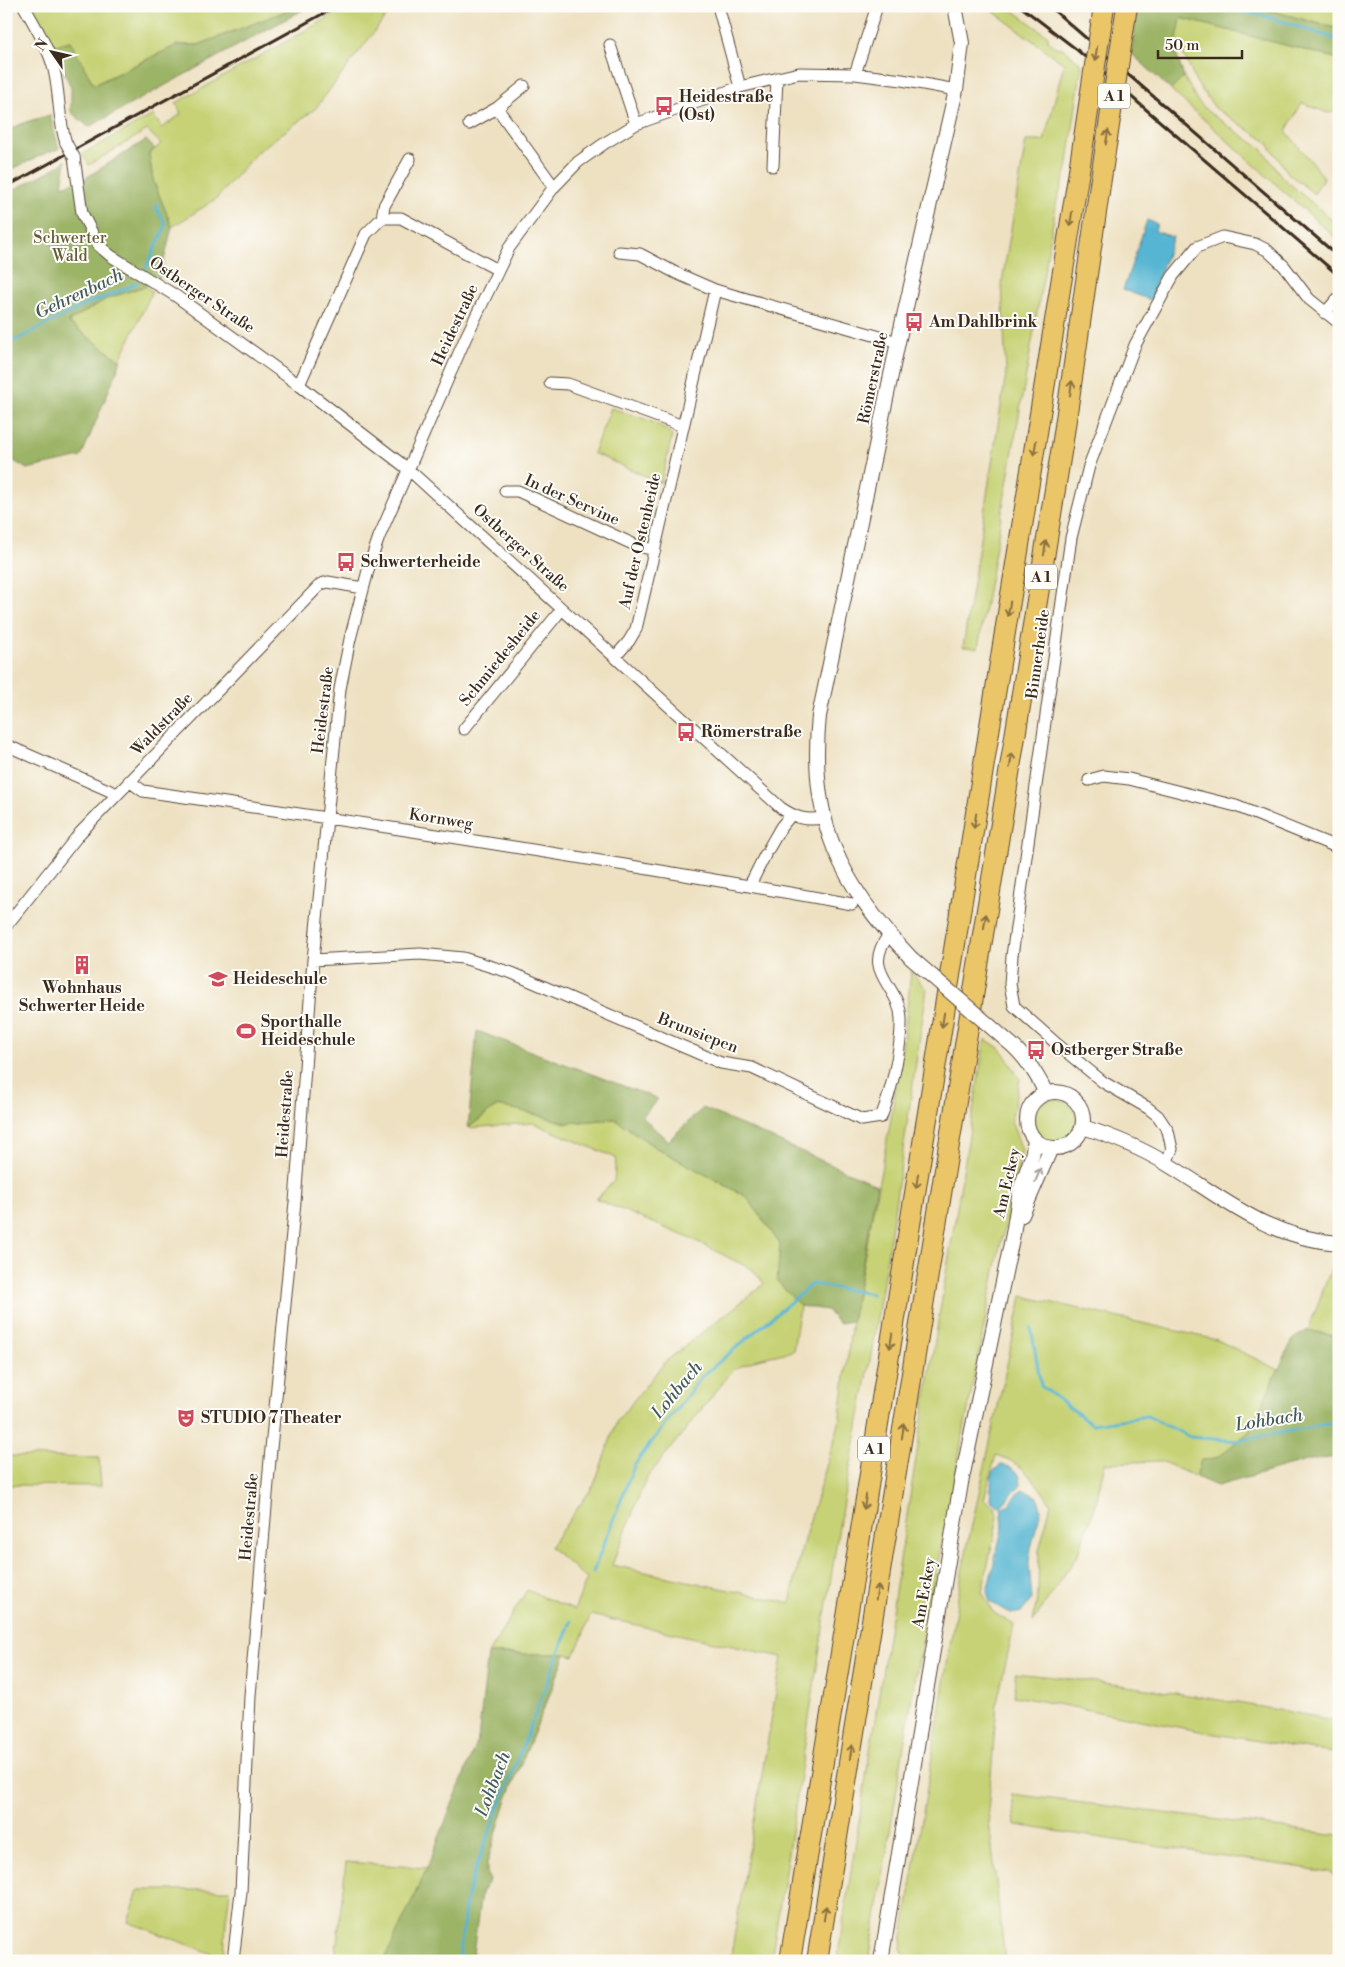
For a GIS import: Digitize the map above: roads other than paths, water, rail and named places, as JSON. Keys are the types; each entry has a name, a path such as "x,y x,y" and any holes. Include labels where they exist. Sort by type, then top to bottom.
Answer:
{"highway":[{"name":"A 1","path":"790,1961 851,1592 1104,6"},
{"name":"A 1","path":"817,1961 1063,440 1127,6"}],"street":[{"name":"Ostberger Straße","path":"24,6 40,34 54,68 62,132 74,157 82,213 98,245 111,256 176,296 299,385 408,469 791,815"},
{"path":"718,6 740,87"},
{"path":"855,74 877,6"},
{"name":"Römerstraße","path":"823,818 816,758 819,716 898,342 956,90 962,43 955,6"},
{"path":"610,45 636,124"},
{"name":"Heidestraße","path":"233,1961 241,1892 250,1696 270,1459 296,1202 313,960 340,689 363,588 379,537 466,337 509,248 554,187 578,162 636,124 740,87 799,73 855,74 956,90"},
{"path":"773,166 777,78"},
{"path":"469,124 497,108 524,86"},
{"path":"497,108 554,187"},
{"path":"299,385 366,234 382,218 384,206 410,159"},
{"path":"382,218 401,218 498,270"},
{"name":"Binnerheide","path":"1166,1163 1172,1149 1168,1131 1158,1116 1104,1082 1014,1006 1010,984 1012,956 1071,538 1088,466 1135,344 1174,276 1197,247 1223,237 1255,244 1267,250 1284,266 1309,299 1339,323"},
{"path":"619,252 640,254 676,273 715,290 898,342"},
{"name":"Auf der Ostenheide","path":"615,658 636,629 715,290"},
{"path":"1325,313 1339,297"},
{"path":"550,383 568,384 683,426"},
{"name":"In der Servine","path":"505,491 518,491 636,546 655,550"},
{"name":"Waldstraße","path":"6,926 80,833 321,584 328,582 363,588"},
{"name":"Schmiedesheide","path":"464,729 562,609"},
{"path":"6,745 118,794"},
{"path":"1089,780 1104,776 1129,779 1236,806 1339,848"},
{"name":"Kornweg","path":"129,781 144,791 750,885 852,904"},
{"path":"750,885 781,827 791,815 800,819 810,820 823,818 840,861 863,902 889,935 911,958 1006,1039 1026,1059 1038,1075 1046,1093"},
{"name":"Brunsiepen","path":"313,960 420,954 462,958 512,972 721,1062 752,1068 862,1120 881,1117 889,1098 900,1034 900,1010 880,973 878,965 878,954 889,935"},
{"path":"1046,1093 1061,1093 1075,1099 1082,1112 1082,1127 1074,1141 1067,1146 1051,1148 1042,1145 1029,1132 1027,1123 1031,1104 1038,1097 1046,1093"},
{"path":"1082,1127 1132,1146 1166,1163 1220,1200 1272,1228 1297,1236 1339,1243"},
{"name":"Am Eckey","path":"881,1961 960,1483 1013,1234 1020,1190 1032,1156 1035,1140"},
{"name":"Am Eckey","path":"1013,1234 1051,1148"}],"water":[{"path":"1147,220 1157,224 1155,231 1173,237 1151,300 1123,290"},
{"path":"1001,1465 1016,1470 1020,1476 1021,1484 1002,1505 998,1506 990,1500 992,1472"},
{"path":"1022,1489 1038,1497 1041,1510 1030,1552 1029,1564 1032,1599 1022,1612 1011,1614 990,1602 987,1592 1003,1525 1001,1507 1008,1505"}],"waterway":[{"name":"Gehrenbach","path":"1210,6 1265,16 1339,40"},
{"path":"146,268 165,227 165,223 156,208 158,204"},
{"name":"Gehrenbach","path":"6,345 87,304 137,282"},
{"name":"Lohbach","path":"593,1572 635,1464 701,1377 812,1284 871,1294"},
{"name":"Lohbach","path":"1031,1328 1041,1386 1092,1424 1147,1416 1190,1437 1237,1441 1339,1422"},
{"name":"Lohbach","path":"459,1961 466,1900 476,1867 571,1621"}],"railway":[{"path":"6,187 337,6"},
{"path":"1020,6 1076,49 1339,276"},
{"path":"1049,6 1339,257"}],"place":[{"name":"Heidestraße (Ost)","path":"664,106"},
{"name":"Am Dahlbrink","path":"914,322"},
{"name":"Schwerterheide","path":"346,562"},
{"name":"Römerstraße","path":"686,732"},
{"name":"Wohnhaus Schwerter Heide","path":"82,965"},
{"name":"Heideschule","path":"218,979"},
{"name":"Sporthalle Heideschule","path":"246,1031"},
{"name":"Ostberger Straße","path":"1036,1050"},
{"name":"STUDIO 7 Theater","path":"186,1418"}],"park label":[{"name":"Schwerter Wald","path":"70,247"}]}
